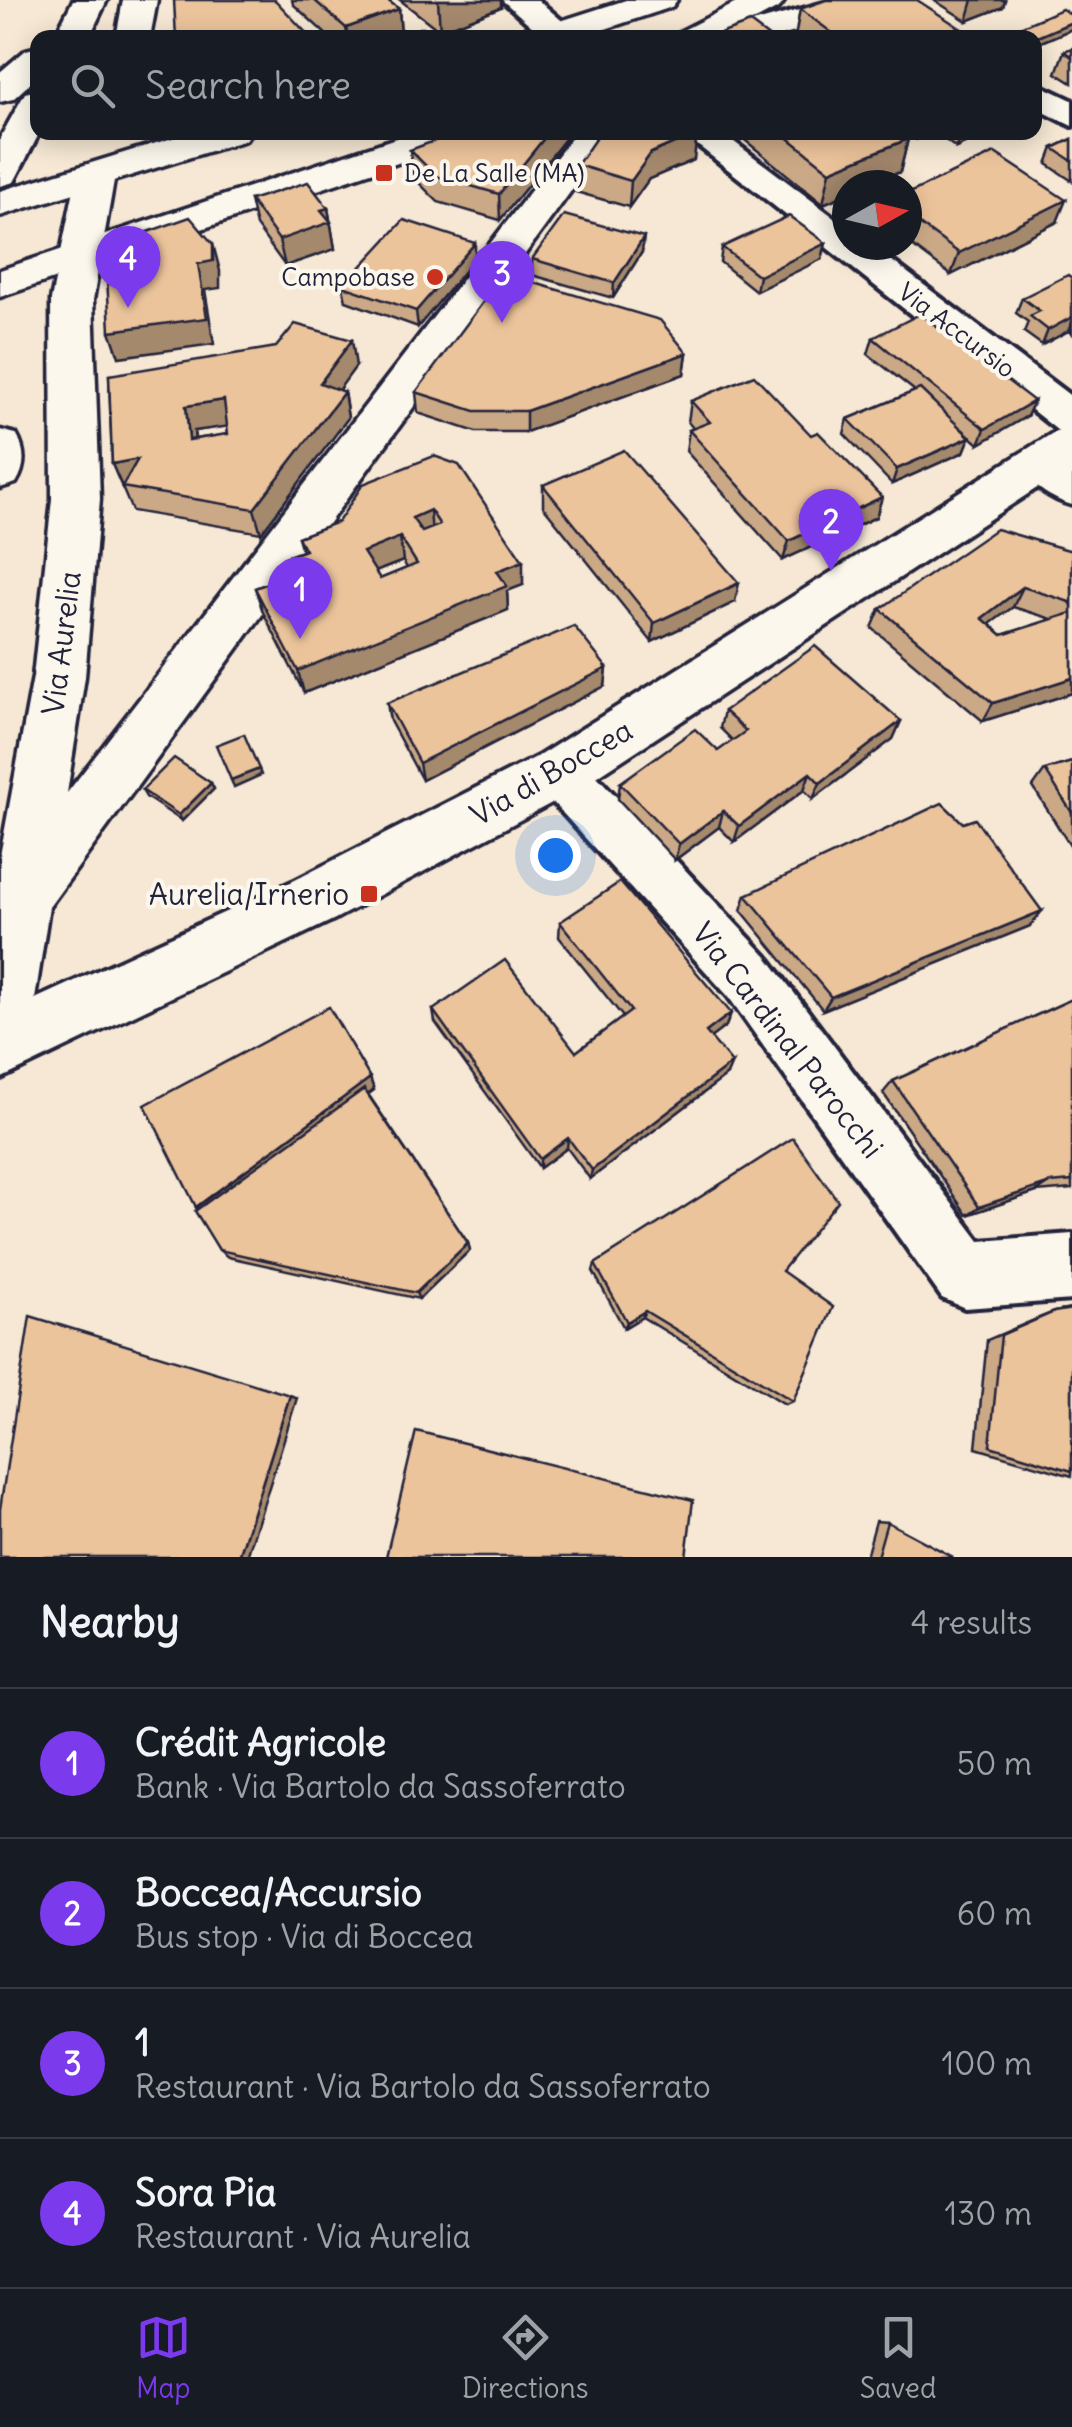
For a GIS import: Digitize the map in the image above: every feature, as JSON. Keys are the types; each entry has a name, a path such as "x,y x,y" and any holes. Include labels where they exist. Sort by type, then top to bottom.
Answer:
{"main road":[{"path":"134,30 140,0"},
{"path":"566,30 660,0"},
{"path":"709,30 768,0"},
{"path":"0,91 30,64"},
{"path":"0,174 30,116"},
{"path":"8,221 52,222 96,175 106,140"},
{"path":"96,175 208,140"},
{"path":"0,284 428,140"},
{"path":"19,901 590,140"},
{"name":"Via Aurelia","path":"0,1023 59,677 70,584 76,499 72,300 96,175"},
{"path":"0,446 0,471"},
{"name":"Via di Boccea","path":"0,1049 331,891 559,772 1062,466"}],"street":[{"path":"518,0 545,30"},
{"path":"769,30 884,2"},
{"path":"1042,97 1072,115"},
{"name":"Via Accursio","path":"708,140 1072,419"},
{"name":"Via Cardinal Parocchi","path":"559,772 748,977 965,1275 1072,1266"}],"building":[{"path":"174,0 275,0 303,30 176,30"},
{"path":"314,0 387,0 399,9 346,28"},
{"path":"826,0 917,0 963,30 828,30 800,9"},
{"path":"1062,9 1072,15 1072,22 1042,35 1042,30 1020,27"},
{"path":"750,23 759,30 731,30"},
{"path":"1072,139 1072,161 1053,148"},
{"path":"437,140 543,140 499,194 436,176 410,150"},
{"path":"594,140 681,140 651,153 631,181 577,165"},
{"path":"791,140 906,140 832,170"},
{"path":"995,153 1066,200 959,253 922,226 922,187"},
{"path":"308,182 328,208 321,210 331,222 279,240 250,200"},
{"path":"564,215 644,237 614,283 532,259"},
{"path":"789,216 826,243 759,276 722,247"},
{"path":"190,217 213,244 213,261 198,264 207,318 110,331 107,277 125,240"},
{"path":"404,220 475,243 416,311 343,286"},
{"path":"504,274 660,320 687,353 526,411 475,411 416,392"},
{"path":"1068,275 1072,278 1072,317 1048,330 1030,316 1040,311 1022,298"},
{"path":"920,314 1034,401 985,429 873,338"},
{"path":"295,324 352,340 320,383 344,392 254,509 122,487 138,459 112,464 109,375 276,347","holes":["224,400 228,434 189,440 186,406"]},
{"path":"754,375 811,435 818,432 882,497 789,541 689,430 710,422 691,401"},
{"path":"920,389 970,437 897,469 848,419"},
{"path":"624,450 739,583 654,623 543,485"},
{"path":"434,456 459,465 523,561 497,571 507,586 298,671 255,588 292,574 283,558 305,550 298,537 338,522 363,484","holes":["430,510 440,525 422,532 412,518","400,537 417,564 380,579 363,552"]},
{"path":"996,529 1072,551 1072,605 1023,587 982,618 1002,635 1072,613 1072,678 993,703 880,609"},
{"path":"574,626 607,668 419,763 387,703"},
{"path":"815,646 901,721 820,783 810,773 739,826 723,811 679,844 620,783 695,729 718,751 746,731 724,711"},
{"path":"244,734 259,769 231,780 216,745"},
{"path":"174,758 211,783 179,815 142,790"},
{"path":"1072,762 1072,813 1045,770"},
{"path":"942,803 963,823 975,819 1042,911 831,997 746,895"},
{"path":"620,882 731,1013 706,1032 732,1063 592,1170 568,1138 540,1159 433,1010 505,960 576,1052 631,1011 560,922"},
{"path":"1072,999 1072,1181 1050,1183 979,1207 893,1081"},
{"path":"329,1007 370,1078 196,1207 145,1105"},
{"path":"364,1089 468,1243 416,1293 219,1250 195,1211"},
{"path":"793,1138 838,1201 782,1271 833,1307 793,1401 645,1311 627,1322 595,1264"},
{"path":"1072,1309 1072,1471 990,1446 1001,1335 1054,1312"},
{"path":"30,1316 290,1395 239,1557 0,1557 0,1509"},
{"path":"416,1431 693,1500 686,1557 386,1557"},
{"path":"887,1522 953,1557 877,1557"}],"place":[{"name":"De La Salle (MA)","path":"384,173"},
{"name":"Campobase","path":"435,277"},
{"name":"Sora Pia","path":"128,308"},
{"name":"1","path":"502,323"},
{"name":"Boccea/Accursio","path":"831,571"},
{"name":"Crédit Agricole","path":"300,639"},
{"name":"Aurelia/Irnerio","path":"369,894"}]}
